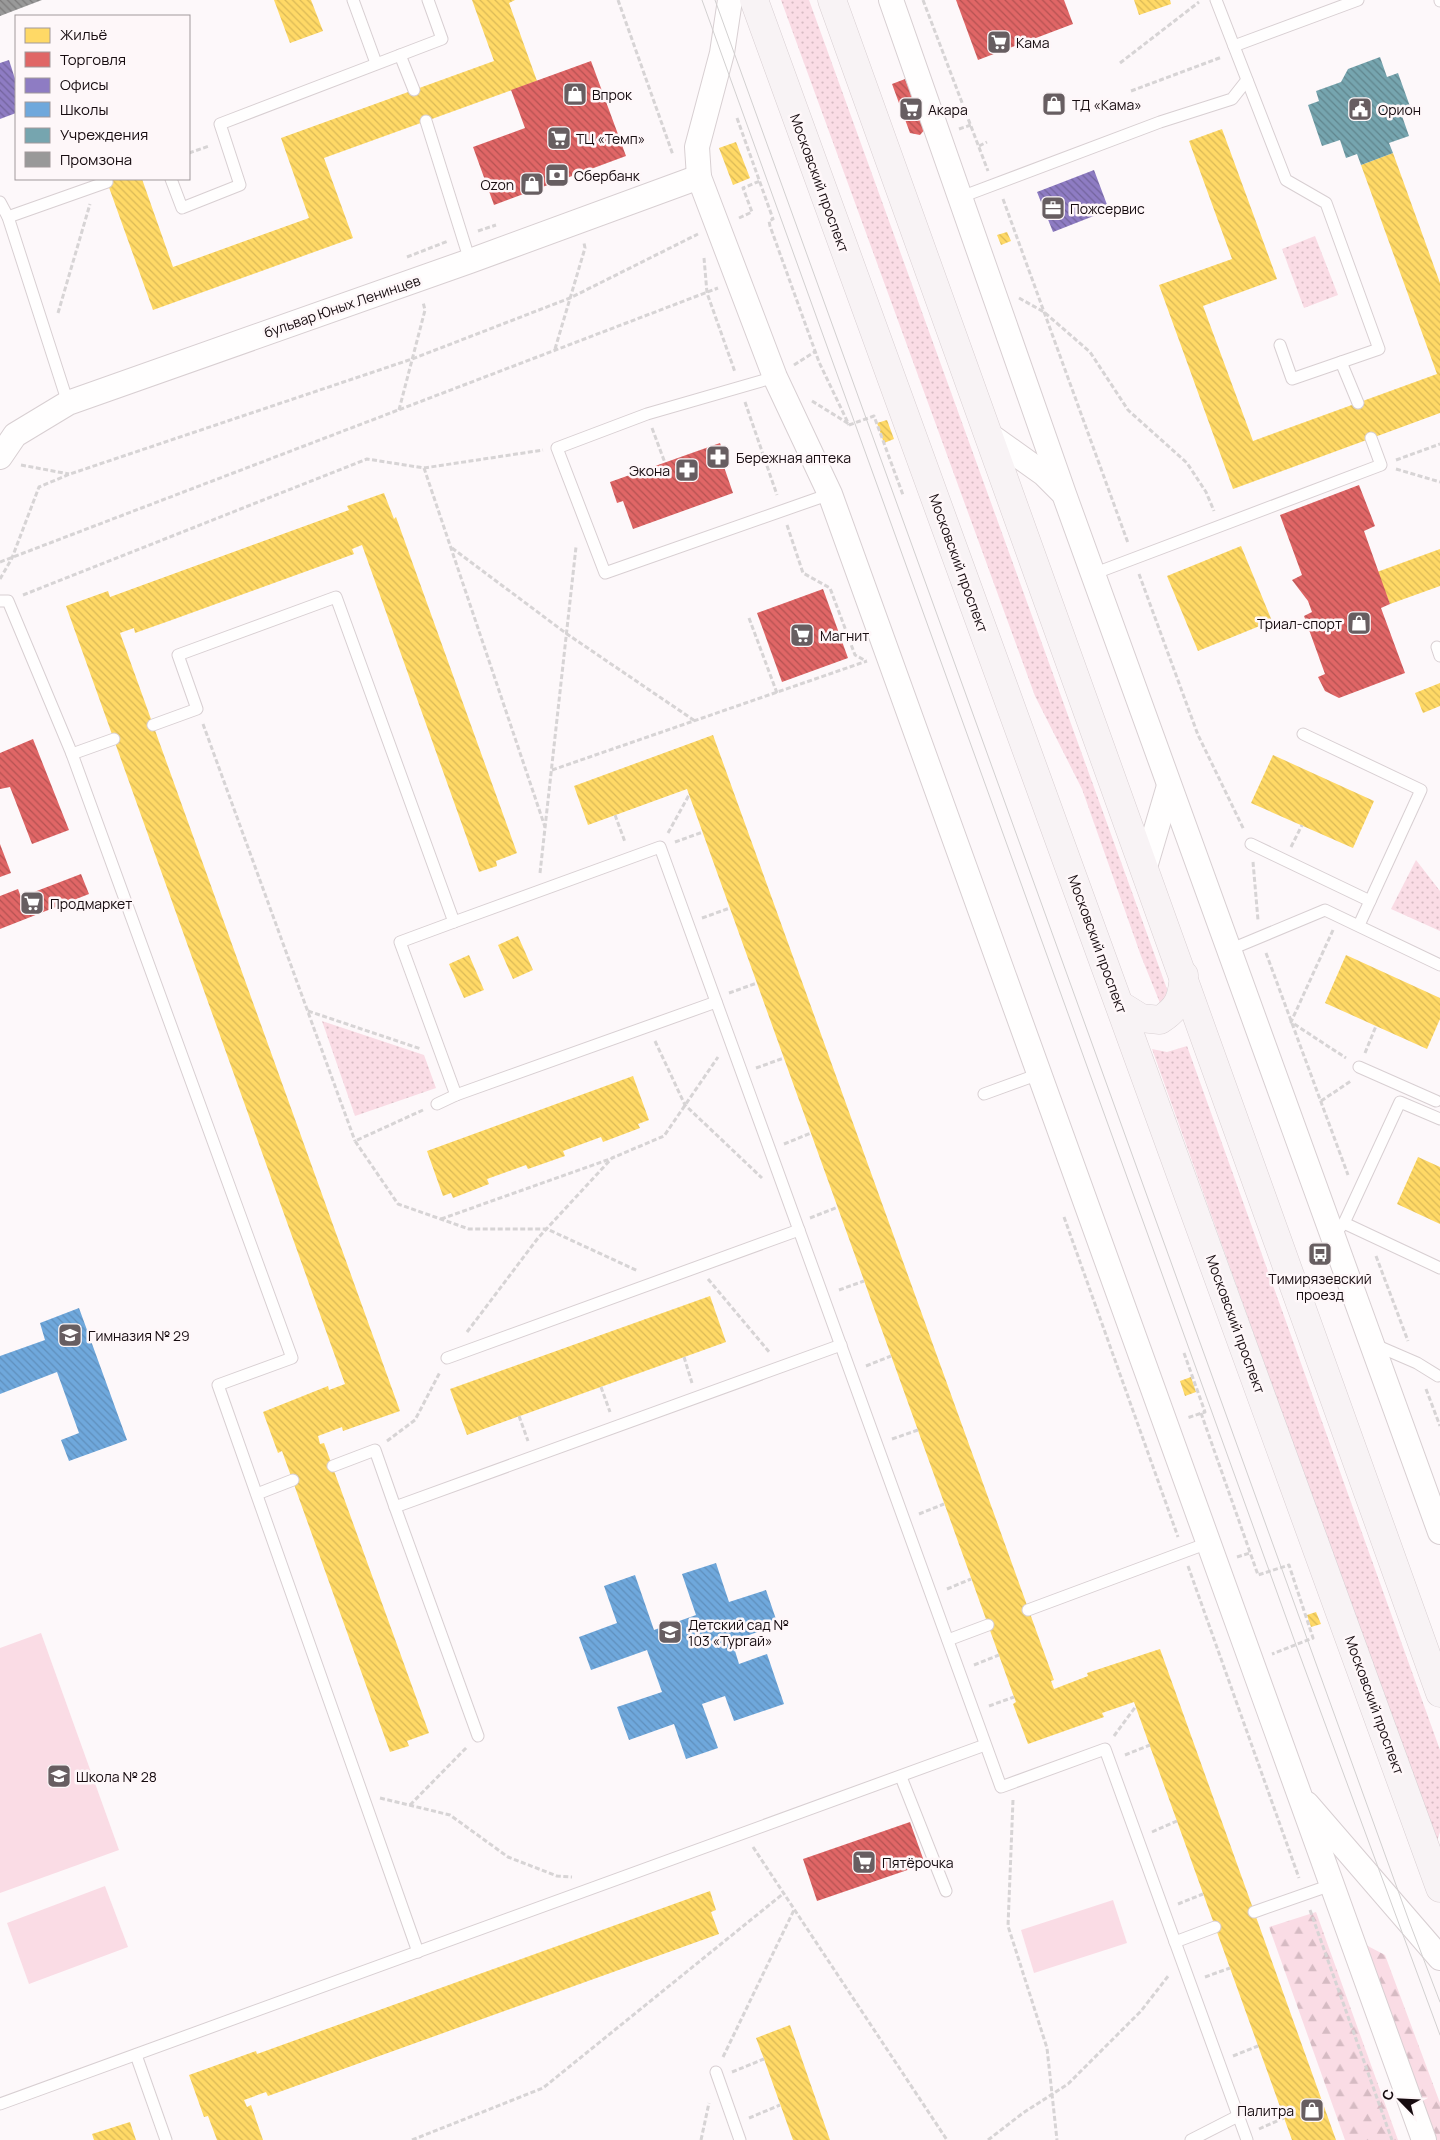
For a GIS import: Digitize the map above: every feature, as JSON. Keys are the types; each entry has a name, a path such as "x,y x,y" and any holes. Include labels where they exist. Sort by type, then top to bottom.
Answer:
{"main road":[{"name":"Московский проспект","path":"754,0 1440,1888"},
{"path":"832,0 1184,975 1440,1693"},
{"path":"1120,1005 1141,1018 1160,1020 1173,1012 1182,994 1184,975"}],"street":[{"path":"730,0 722,53 697,147 699,177 775,377 830,494 1424,2140"},
{"path":"891,0 1064,494 1229,950 1338,1230 1371,1343 1440,1532"},
{"name":"бульвар Юных Ленинцев","path":"9,461 16,435 68,403 470,261 699,177"},
{"path":"988,434 1044,474 1064,494"},
{"path":"1145,867 1170,786"},
{"path":"1298,1793 1440,1958"}],"lane":[{"path":"353,0 376,63"},
{"path":"171,180 182,208 240,185 220,124 442,39 428,0"},
{"path":"1216,0 1286,180 1326,203 1379,349 1292,379 1280,345"},
{"path":"1235,48 1358,0"},
{"path":"400,55 414,90"},
{"path":"960,197 1160,122 1232,98 1247,80"},
{"path":"426,121 470,261"},
{"path":"8,217 101,184"},
{"path":"0,202 8,217 68,403"},
{"path":"1341,362 1358,403"},
{"path":"775,377 647,414 557,448 605,573 830,494"},
{"path":"1093,574 1381,465 1371,438"},
{"path":"153,725 198,709 178,654 336,597 454,922"},
{"path":"4,601 72,754 292,1358 218,1385 418,1952"},
{"path":"1303,734 1421,790 1359,925"},
{"path":"72,754 114,739"},
{"path":"1251,844 1370,901"},
{"path":"456,1095 400,942 660,847 1001,1787 1105,1749 1246,2137"},
{"path":"1229,950 1325,910 1440,965"},
{"path":"437,1104 456,1095 716,1000"},
{"path":"1359,1067 1438,1097 1435,1117 1400,1102 1338,1230 1440,1268"},
{"path":"984,1094 1039,1074"},
{"path":"447,1358 698,1267 798,1226"},
{"path":"1371,1343 1417,1363 1438,1376"},
{"path":"395,1507 841,1345"},
{"path":"333,1466 375,1450 478,1736"},
{"path":"257,1494 293,1480"},
{"path":"1028,1610 1208,1544"},
{"path":"948,1640 988,1625"},
{"path":"0,2104 985,1745"},
{"path":"901,1777 946,1891"},
{"path":"1254,1912 1331,1885"},
{"path":"1175,1942 1215,1927"},
{"path":"136,2055 166,2140"},
{"path":"717,2075 740,2140"},
{"path":"1191,2140 1238,2116"}],"path":[{"path":"923,0 993,185 1004,200 1198,735"},
{"path":"1120,63 1202,0"},
{"path":"1131,91 1235,48"},
{"path":"737,118 773,219 769,221 770,226 819,362 849,425 874,416 902,495"},
{"path":"190,153 226,140"},
{"path":"979,146 987,142"},
{"path":"0,579 12,558 39,487 70,474 412,359 570,298 718,226 752,212 742,188 760,181"},
{"path":"48,345 101,184"},
{"path":"554,350 585,248 576,221"},
{"path":"398,410 425,310 407,257"},
{"path":"0,562 739,279"},
{"path":"991,288 1026,300 1044,312 1090,352 1128,410 1187,463 1206,492 1221,526"},
{"path":"647,414 665,463"},
{"path":"1381,465 1440,444"},
{"path":"4,601 367,459 424,468 557,448"},
{"path":"9,461 70,474"},
{"path":"1381,465 1440,482"},
{"path":"424,468 545,827"},
{"path":"538,891 580,510"},
{"path":"452,548 566,634 695,722"},
{"path":"750,618 777,693"},
{"path":"552,770 867,661"},
{"path":"198,709 355,1141 398,1204 469,1229 547,1229 659,1281"},
{"path":"660,847 689,795"},
{"path":"615,815 631,857"},
{"path":"1285,860 1302,825"},
{"path":"660,847 703,832"},
{"path":"688,923 730,908"},
{"path":"1340,916 1291,1022 1359,1067"},
{"path":"716,1000 757,983"},
{"path":"308,1011 442,1056"},
{"path":"648,1026 685,1105 789,1204"},
{"path":"1321,1101 1350,1084 1376,1026"},
{"path":"441,1219 612,1158 664,1136 730,1039"},
{"path":"742,1072 784,1058"},
{"path":"355,1141 437,1104"},
{"path":"770,1150 811,1133"},
{"path":"375,1450 415,1420 447,1358 547,1229 612,1158"},
{"path":"798,1226 838,1207"},
{"path":"698,1267 782,1367"},
{"path":"823,1296 864,1281"},
{"path":"1166,1426 1205,1412 1184,1353"},
{"path":"851,1373 891,1356"},
{"path":"684,1357 697,1398"},
{"path":"601,1387 616,1427"},
{"path":"1201,1413 1258,1575 1289,1565 1313,1638 1287,1648"},
{"path":"520,1416 533,1457"},
{"path":"877,1444 918,1430"},
{"path":"904,1520 944,1504"},
{"path":"931,1595 972,1579"},
{"path":"959,1671 999,1655"},
{"path":"974,1712 1014,1697"},
{"path":"1105,1749 1136,1706"},
{"path":"410,1805 478,1736"},
{"path":"1110,1761 1150,1745"},
{"path":"1013,1782 1008,1926 1047,2048 1057,2140"},
{"path":"362,1794 450,1815 508,1857 557,1876 575,1877"},
{"path":"1138,1838 1177,1821"},
{"path":"745,1834 948,2140"},
{"path":"412,2140 543,2088 784,1893"},
{"path":"1163,1909 1203,1894"},
{"path":"717,2075 795,1909"},
{"path":"988,2140 1023,2113 1068,2084 1141,2011 1182,1960"},
{"path":"1190,1982 1230,1968"},
{"path":"1219,2062 1258,2046"},
{"path":"717,2075 764,2059"},
{"path":"735,2124 780,2105"},
{"path":"1246,2137 1284,2118"}],"green space":[{"path":"781,0 809,0 1171,1000 1165,1007 1160,1003 1141,956 1082,789 1035,696"},
{"path":"1315,236 1338,295 1304,308 1282,249"},
{"path":"1416,860 1440,891 1440,931 1391,909"},
{"path":"322,1021 424,1055 436,1088 355,1116"},
{"path":"1187,1046 1440,1750 1440,1832 1436,1844 1152,1049 1167,1052"},
{"path":"41,1633 119,1850 0,1893 0,1648"},
{"path":"105,1886 128,1947 29,1984 7,1923"},
{"path":"1113,1900 1127,1943 1034,1973 1021,1930"},
{"path":"1316,1912 1398,2140 1345,2140 1269,1927"},
{"path":"1362,1943 1385,1955 1440,2103 1440,2140 1434,2140 1385,1997"}],"building: Жильё":[{"path":"274,0 311,0 323,31 290,43"},
{"path":"472,0 515,0 509,3 537,81 324,158 353,238 153,310 106,180 142,180 173,267 309,218 281,138 494,61"},
{"path":"1134,0 1170,0 1171,4 1139,15"},
{"path":"1222,129 1277,279 1203,306 1253,441 1437,374 1361,165 1393,153 1440,283 1440,413 1233,489 1159,285 1232,259 1189,141"},
{"path":"736,142 750,178 733,185 719,148"},
{"path":"1007,232 1011,241 1001,245 997,235"},
{"path":"887,420 894,439 884,443 877,423"},
{"path":"384,493 394,519 396,517 517,853 496,861 497,866 479,872 362,545 352,549 354,554 135,633 134,628 120,633 400,1411 343,1431 342,1427 318,1436 320,1444 324,1443 429,1733 407,1741 409,1746 390,1752 282,1451 278,1453 263,1412 328,1386 329,1390 345,1384 66,606 108,591 110,597 349,510 347,506"},
{"path":"1241,546 1272,621 1198,651 1167,576"},
{"path":"1440,549 1440,586 1390,604 1377,572"},
{"path":"1440,683 1440,706 1423,713 1415,693"},
{"path":"713,735 1054,1680 1051,1681 1054,1689 1088,1676 1087,1673 1160,1649 1336,2140 1292,2140 1134,1702 1102,1713 1104,1717 1028,1744 1013,1704 1016,1702 687,789 588,825 574,786"},
{"path":"1273,755 1374,801 1353,848 1251,803"},
{"path":"518,936 533,970 513,979 498,945"},
{"path":"469,955 484,990 464,998 449,964"},
{"path":"1346,955 1440,998 1440,1019 1427,1049 1325,1003"},
{"path":"633,1076 649,1120 638,1124 640,1128 603,1142 601,1137 563,1151 565,1156 528,1169 526,1165 487,1179 489,1184 453,1198 451,1193 443,1196 427,1151"},
{"path":"1418,1157 1440,1167 1440,1224 1397,1204"},
{"path":"710,1296 726,1342 467,1435 450,1389"},
{"path":"1191,1377 1196,1392 1185,1396 1180,1381"},
{"path":"1316,1612 1321,1624 1311,1627 1307,1615"},
{"path":"710,1891 716,1910 711,1912 719,1934 268,2096 266,2092 244,2100 247,2107 251,2105 263,2140 217,2140 208,2116 204,2117 189,2075 256,2051 257,2054"},
{"path":"790,2025 830,2140 793,2140 756,2038"},
{"path":"130,2122 136,2140 94,2140 92,2134"}],"building: Торговля":[{"name":"Кама","path":"956,0 1064,0 1073,24 978,60"},
{"name":"ТЦ «Темп»","path":"591,61 626,156 494,205 473,147 525,128 511,90"},
{"name":"Акара","path":"905,79 910,91 913,90 927,127 920,135 910,133 892,84"},
{"path":"720,443 727,463 723,464 733,493 633,529 623,501 617,503 610,482"},
{"path":"1359,485 1375,526 1364,531 1390,604 1381,608 1405,673 1339,698 1325,691 1318,677 1325,674 1304,616 1312,612 1308,601 1292,580 1302,575 1280,515"},
{"name":"Магнит","path":"823,589 848,658 782,682 757,613"},
{"path":"33,739 69,830 32,844 10,787 0,789 0,753"},
{"path":"0,844 11,873 0,877"},
{"path":"81,874 89,894 0,929 0,896 18,889 21,897"},
{"name":"Пятёрочка","path":"910,1822 925,1864 817,1901 803,1859"}],"building: Офисы":[{"path":"9,60 15,79 15,113 0,119 0,63"},
{"path":"1094,170 1109,210 1053,232 1037,192"}],"building: Школы":[{"path":"79,1308 127,1440 69,1461 61,1440 79,1433 57,1372 0,1394 0,1356 45,1340 40,1323"},
{"path":"716,1563 729,1602 766,1590 778,1625 732,1641 739,1664 767,1654 784,1704 734,1721 725,1696 702,1704 718,1748 686,1759 674,1724 629,1740 617,1707 662,1692 647,1650 591,1670 579,1637 617,1623 604,1586 635,1575 654,1630 696,1615 682,1574"}],"building: Учреждения":[{"name":"Орион","path":"1380,57 1387,77 1398,73 1412,112 1402,116 1409,136 1389,143 1393,153 1361,165 1357,154 1346,158 1340,140 1322,146 1308,105 1319,101 1316,91 1341,82 1348,69"}],"building: Промзона":[{"path":"0,0 42,0 0,16"}],"tram line":[{"path":"702,0 1296,1645 1440,2035"},
{"path":"715,0 1409,1921 1440,2002"}],"place":[{"name":"Кама","path":"999,42"},
{"name":"Впрок","path":"575,94"},
{"name":"ТД «Кама»","path":"1054,104"},
{"name":"Акара","path":"911,109"},
{"name":"Орион","path":"1360,109"},
{"name":"ТЦ «Темп»","path":"559,138"},
{"name":"Сбербанк","path":"557,175"},
{"name":"Ozon","path":"532,184"},
{"name":"Пожсервис","path":"1053,208"},
{"name":"Бережная аптека","path":"718,457"},
{"name":"Экона","path":"687,470"},
{"name":"Триал-спорт","path":"1359,623"},
{"name":"Магнит","path":"802,635"},
{"name":"Продмаркет","path":"32,903"},
{"name":"Тимирязевский проезд","path":"1320,1254"},
{"name":"Гимназия № 29","path":"70,1335"},
{"name":"Детский сад № 103 «Тургай»","path":"670,1632"},
{"name":"Школа № 28","path":"59,1776"},
{"name":"Пятёрочка","path":"864,1862"},
{"name":"Палитра","path":"1312,2110"}]}
